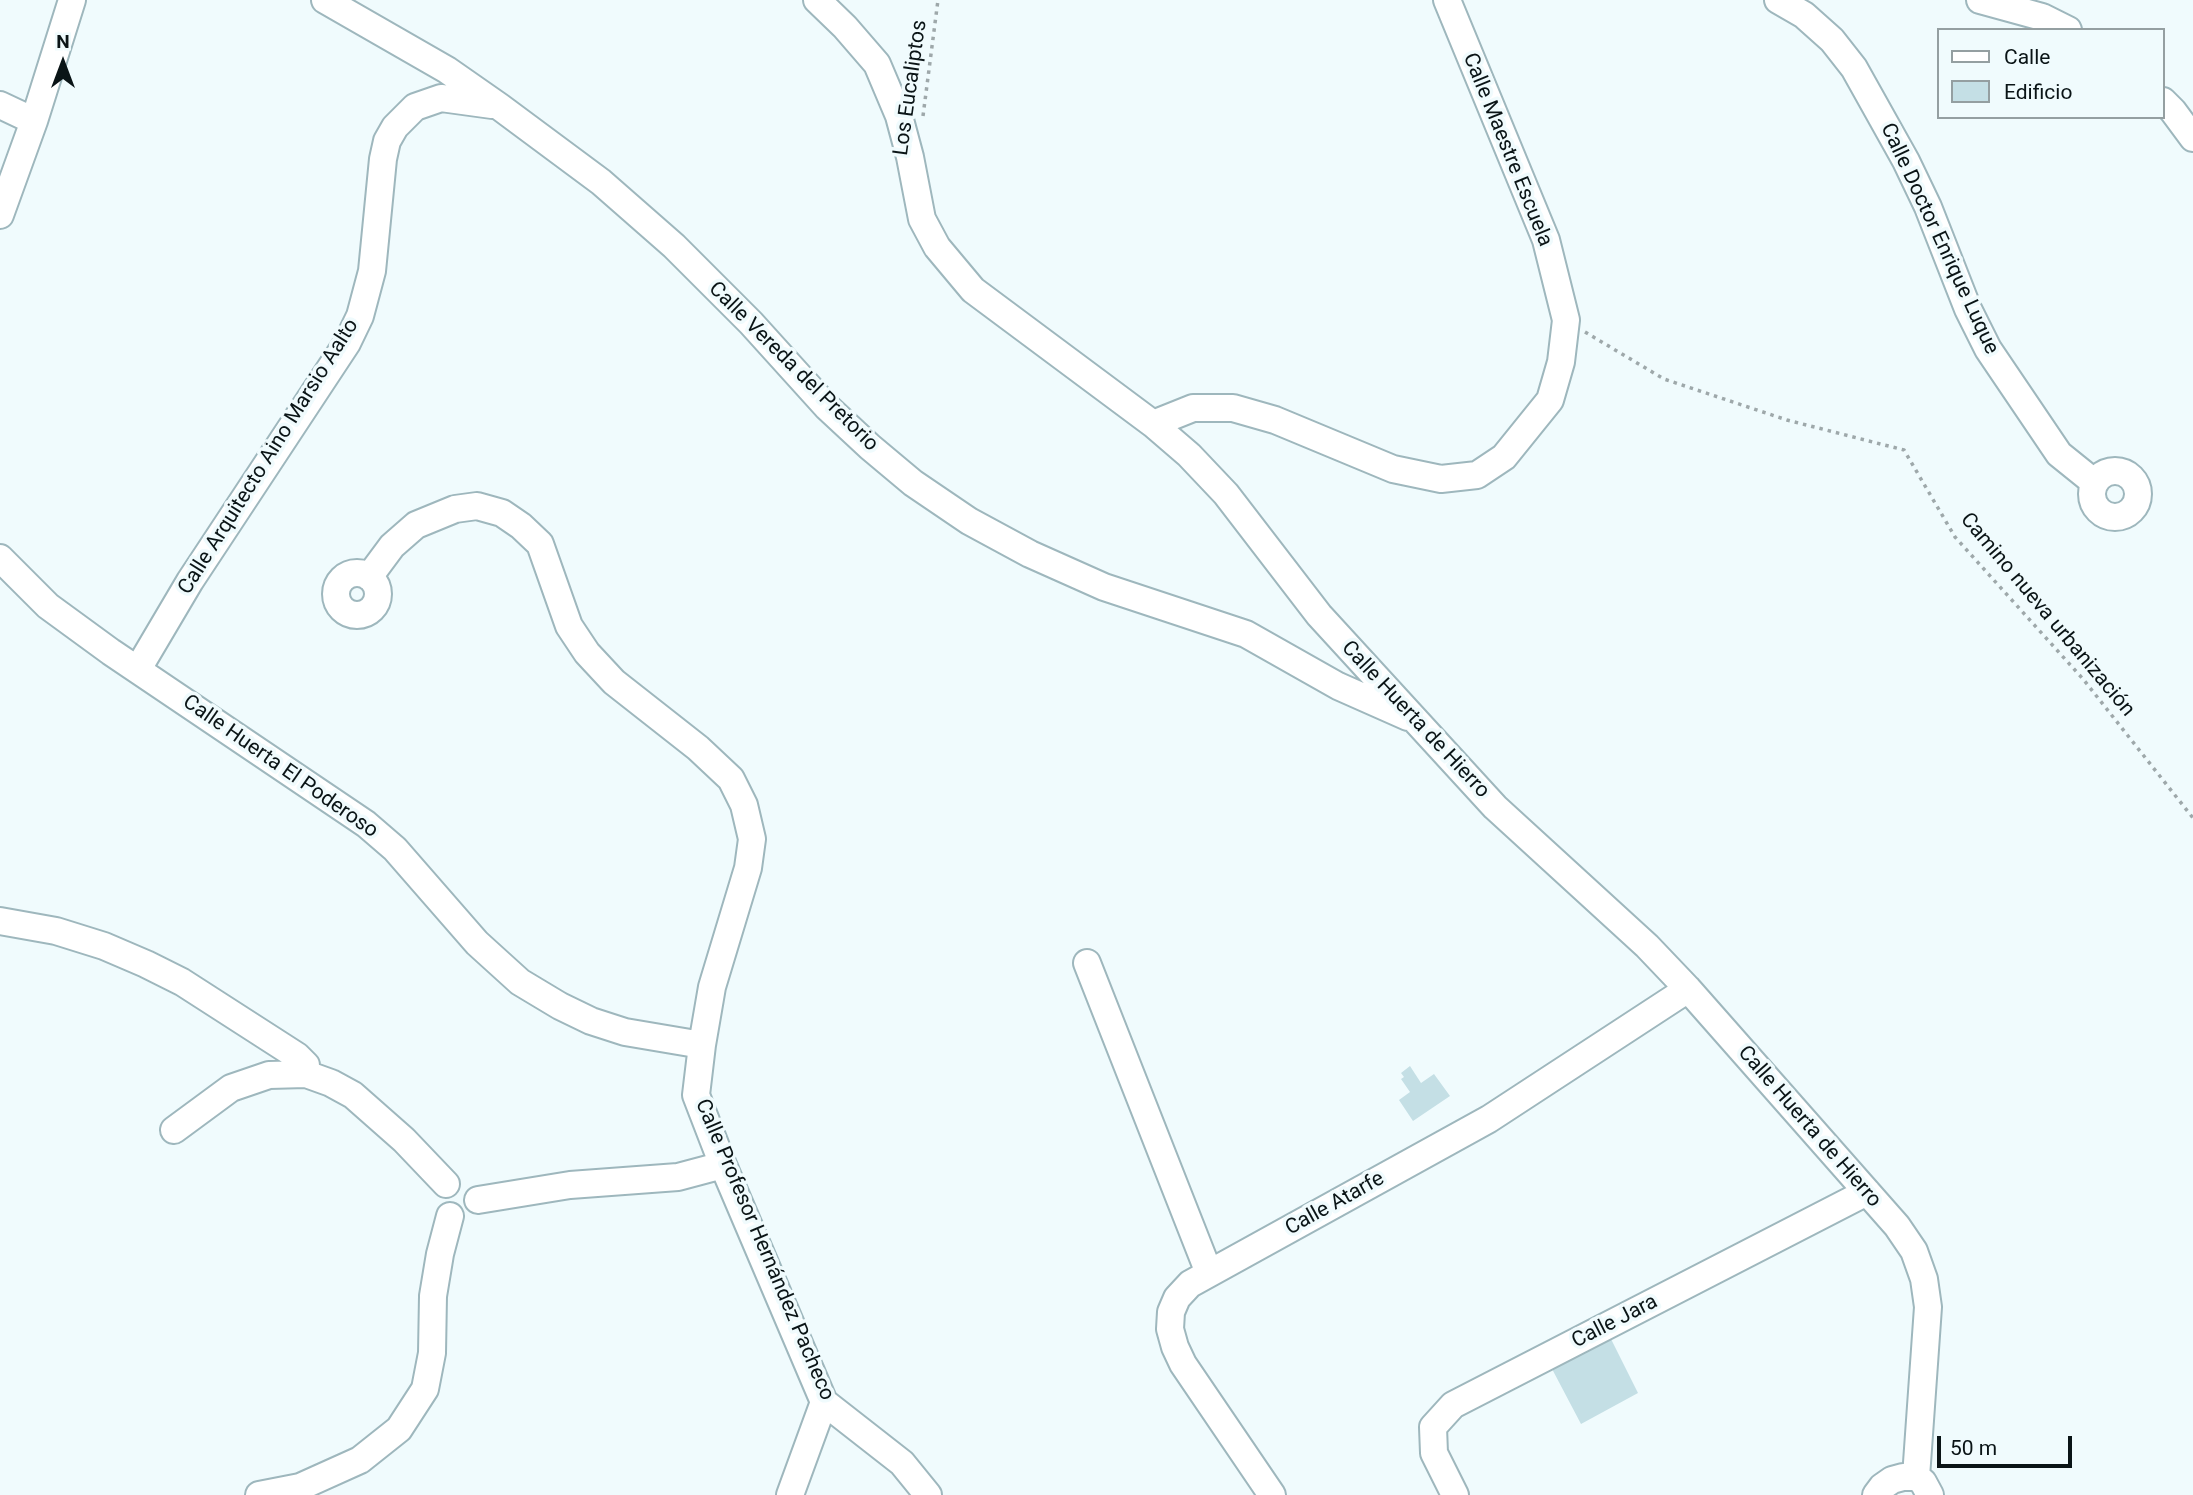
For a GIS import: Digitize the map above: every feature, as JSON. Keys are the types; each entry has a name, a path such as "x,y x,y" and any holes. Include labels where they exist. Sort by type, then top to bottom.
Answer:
{"street":[{"path":"0,215 34,121 72,0"},
{"name":"Calle Vereda del Pretorio","path":"325,0 447,70 601,182 674,246 751,323 827,407 913,483 969,521 1030,554 1104,587 1247,634 1338,686 1416,720"},
{"name":"Calle Huerta de Hierro","path":"817,0 877,64 899,116 922,219 937,247 973,290 1153,424 1189,455 1226,494 1319,615 1495,807 1647,946 1897,1226 1914,1251 1924,1279 1928,1307 1923,1486"},
{"name":"Calle Maestre Escuela","path":"1153,424 1193,408 1233,408 1275,420 1393,469 1441,479 1477,475 1504,457 1550,400 1561,362 1566,320 1546,240 1447,0"},
{"name":"Calle Doctor Enrique Luque","path":"1778,0 1804,15 1832,40 1854,68 1906,161 1928,207 1968,309 1987,349 2059,454 2095,483"},
{"path":"1980,0 2042,17 2064,28"},
{"path":"447,70 447,81 441,98 475,101 500,107"},
{"name":"Calle Arquitecto Aino Marsio Aalto","path":"138,669 190,581 347,343 360,316 372,271 387,141 405,115 415,107 441,98"},
{"path":"2165,103 2193,138"},
{"path":"0,105 34,121"},
{"name":"Calle Profesor Hernández Pacheco","path":"369,578 392,546 416,524 455,509 477,506 502,513 540,544 569,626 587,653 614,682 698,748 731,779 744,805 752,839 748,867 712,987 696,1095 723,1166 824,1402 902,1463 928,1495"},
{"name":"Calle Huerta El Poderoso","path":"0,558 48,606 111,652 366,824 395,849 477,943 520,982 591,1021 625,1032 702,1045"},
{"path":"1338,686 1358,676 1363,663"},
{"path":"0,921 56,931 104,946 146,964 182,982 297,1056 306,1065 306,1074"},
{"path":"1087,963 1209,1273"},
{"name":"Calle Atarfe","path":"1272,1495 1183,1364 1170,1329 1171,1312 1177,1298 1189,1284 1489,1119 1688,989"},
{"path":"269,1075 272,1064 270,1039"},
{"path":"174,1130 231,1088 269,1075 306,1074 353,1095 404,1140 446,1184"},
{"path":"478,1200 570,1185 678,1177 723,1166"},
{"path":"460,1179 473,1186 478,1200 471,1213 457,1218 444,1211 439,1197 446,1184 460,1179"},
{"name":"Calle Jara","path":"1455,1495 1434,1453 1433,1427 1453,1405 1867,1192"},
{"path":"259,1495 300,1487 360,1460 399,1429 425,1389 432,1353 433,1296 450,1216"},
{"path":"790,1495 824,1402"},
{"path":"1876,1495 1892,1480 1903,1477 1923,1486"}],"path":[{"name":"Los Eucaliptos","path":"922,124 938,0"},
{"name":"Camino nueva urbanización","path":"1566,320 1664,379 1787,420 1904,450 1955,537 2083,679 2193,818"}],"building":[{"path":"1410,1066 1421,1083 1434,1074 1450,1096 1413,1121 1399,1100 1410,1092 1401,1079 1404,1077 1401,1073"},
{"path":"1610,1337 1638,1393 1581,1424 1551,1367"}]}
